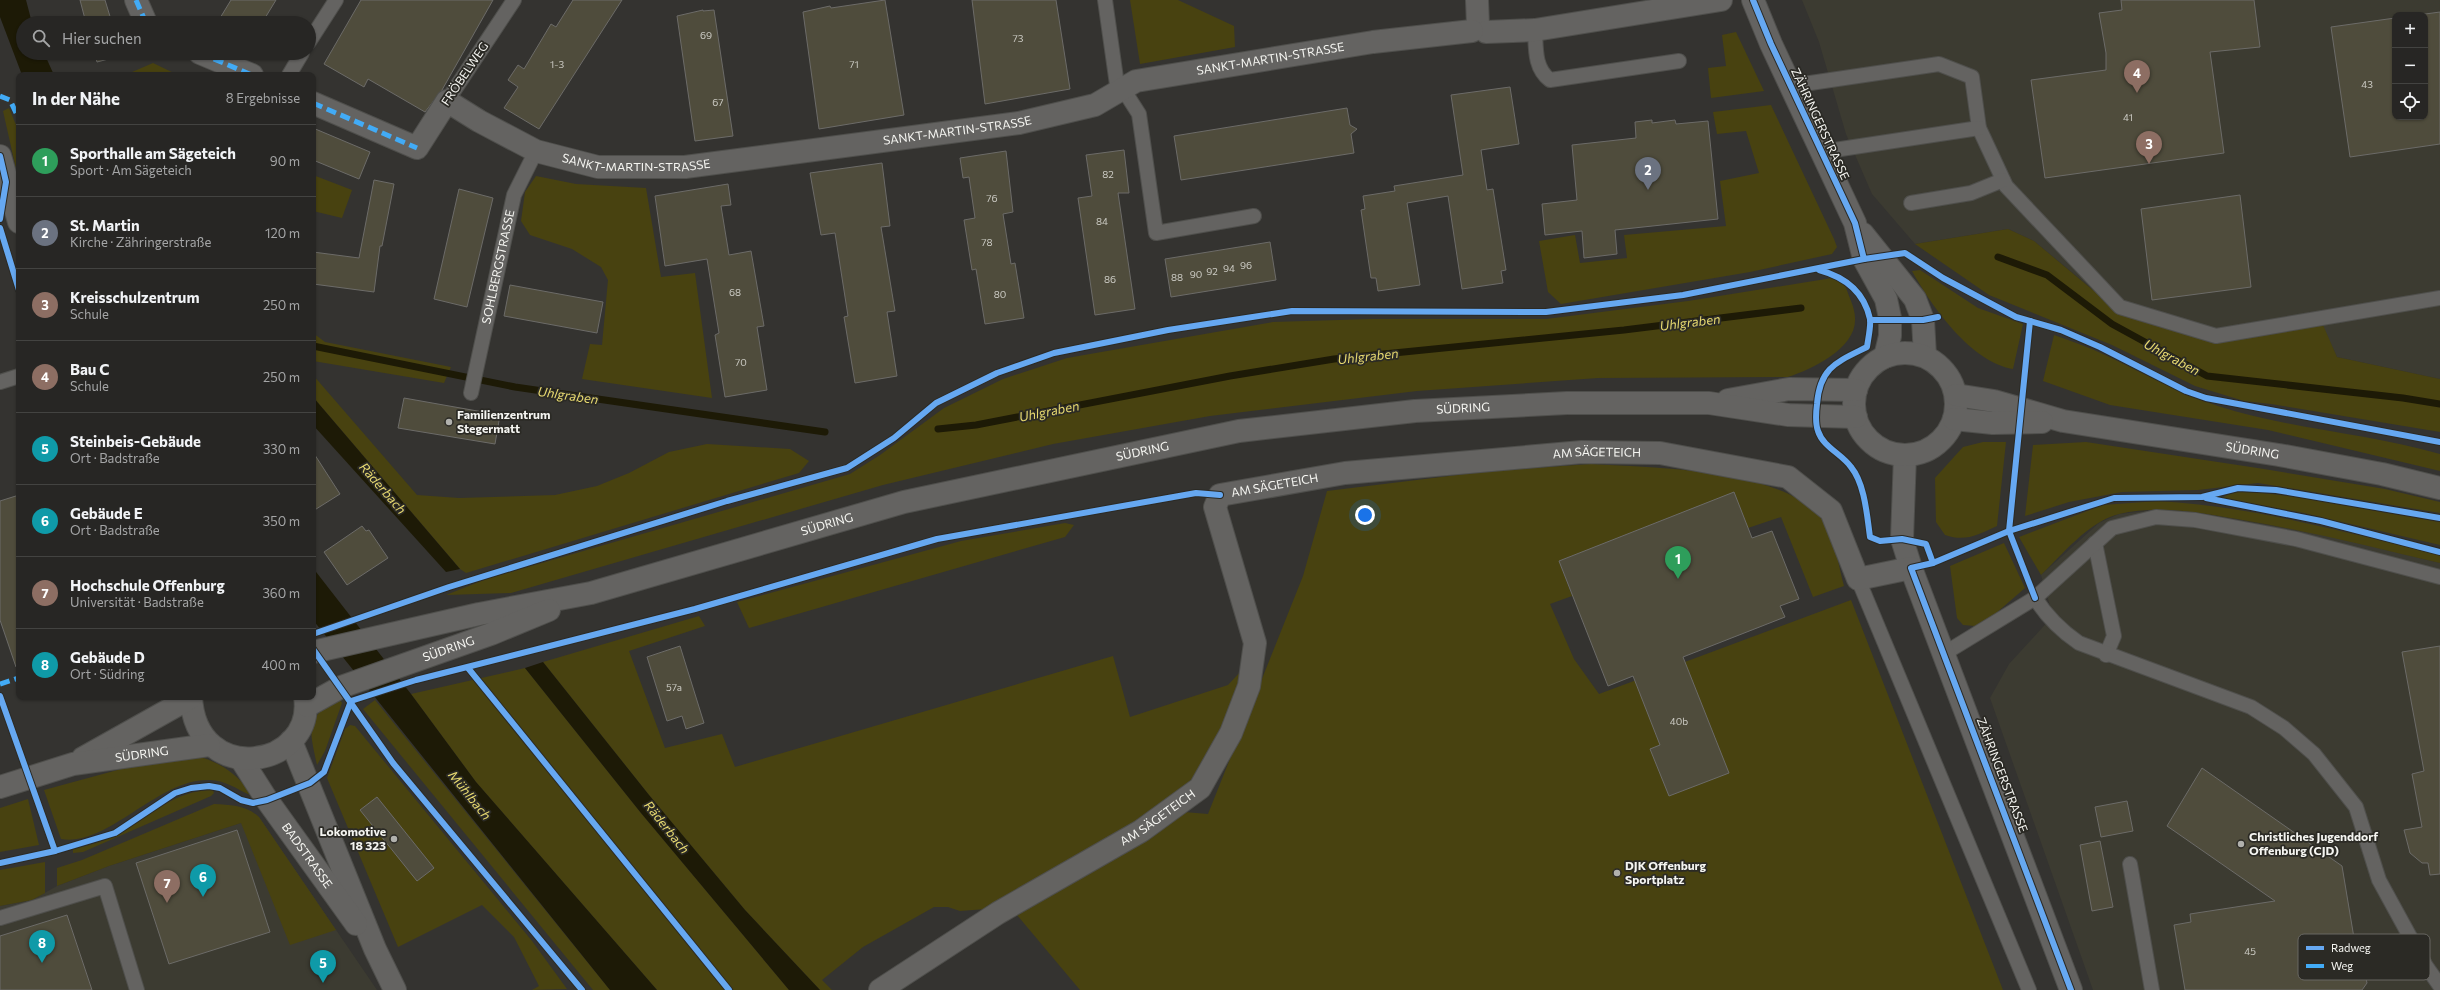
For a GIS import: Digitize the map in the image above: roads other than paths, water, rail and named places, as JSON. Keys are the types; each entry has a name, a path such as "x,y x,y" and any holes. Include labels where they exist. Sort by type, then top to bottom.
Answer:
{"street":[{"path":"136,0 143,16"},
{"path":"1478,0 1479,29"},
{"name":"SANKT-MARTIN-STRASSE","path":"447,101 479,121 536,151 598,167 685,167 1019,123 1095,106 1136,82 1373,42 1479,29 1535,30 1721,0"},
{"name":"ZÄHRINGERSTRASSE","path":"1753,0 1790,86 1855,224 1864,259 1886,299 1890,318 1890,336 1885,357"},
{"path":"217,60 245,72"},
{"name":"FRÖBELWEG","path":"316,104 417,148 447,101"},
{"path":"0,156 16,212"},
{"name":"ZÄHRINGERSTRASSE","path":"1855,224 1915,299 1923,320 1925,356"},
{"path":"1900,353 1925,356 1944,370 1956,395 1954,419 1948,432 1937,444 1922,452 1905,455 1892,453 1871,442 1861,429 1856,417 1854,406 1856,390 1860,379 1871,366 1885,357 1900,353"},
{"name":"SÜDRING","path":"1709,403 1789,390 1856,390"},
{"name":"SÜDRING","path":"1956,395 1994,401 2063,421 2279,455 2382,474 2440,488"},
{"name":"SÜDRING","path":"316,652 479,614 591,593 904,502 1239,431 1415,411 1567,403 1709,403 1788,415 1856,417"},
{"name":"SÜDRING","path":"1954,419 1993,423 2063,421"},
{"name":"AM SÄGETEICH","path":"880,990 998,913 1141,831 1200,788 1231,733 1249,686 1255,643 1215,507 1220,495 1353,473 1582,452 1660,453 1788,477 1831,511 1858,579"},
{"name":"ZÄHRINGERSTRASSE","path":"1905,455 1902,539 1911,568 2071,990"},
{"path":"1858,579 1911,568"},
{"name":"SÜDRING","path":"316,698 341,687 400,668 491,634 591,593"},
{"name":"SÜDRING","path":"73,764 185,700"},
{"name":"SÜDRING","path":"191,700 195,723 210,745 224,754 241,759 260,759 277,752 291,741 299,730 306,702"},
{"name":"BADSTRASSE","path":"291,741 310,783 375,949 395,990"},
{"name":"SÜDRING","path":"0,787 73,764 210,745"},
{"name":"BADSTRASSE","path":"241,759 267,800 375,949"}],"lane":[{"path":"316,31 336,0"},
{"name":"FRÖBELWEG","path":"447,101 514,0"},
{"path":"1105,0 1120,91 1139,114 1156,233 1254,216"},
{"path":"1535,30 1538,66 1543,75 1550,80 1679,61"},
{"path":"291,72 298,60"},
{"path":"1790,86 1939,64 1972,77 1979,128 2003,180 2019,201 2120,307 2216,336 2440,298"},
{"path":"1821,152 1979,128"},
{"name":"SOHLBERGSTRASSE","path":"473,385 514,195 536,151"},
{"path":"1911,203 1970,193 2003,180"},
{"path":"0,382 16,377"},
{"path":"1944,653 2035,598 2112,528 2156,517 2195,520 2296,539 2440,577"},
{"path":"2095,543 2114,636 2106,654"},
{"path":"1858,579 2029,990"},
{"path":"2035,598 2046,616 2061,630 2079,643 2250,707 2284,728 2314,754 2356,807 2379,880 2409,934"},
{"path":"2130,864 2152,990"},
{"path":"0,918 105,886 137,990"},
{"path":"2430,972 2440,986"}],"water":[{"path":"0,0 26,0 30,16 16,16 16,59 0,17"},
{"path":"16,60 47,60 53,72 21,72"},
{"name":"Räderbach","path":"316,401 460,569 446,572 316,428"},
{"name":"Mühlbach","path":"316,572 411,694 476,782 657,990 610,990 316,624"},
{"name":"Räderbach","path":"543,662 649,795 745,910 820,990 789,990 641,813 525,668"}],"waterway":[{"name":"Uhlgraben","path":"1998,257 2047,275 2112,324 2207,376 2403,398 2440,404"},
{"name":"Uhlgraben","path":"938,429 976,425 1230,376 1334,359 1624,330 1801,308"},
{"name":"Uhlgraben","path":"316,347 515,387 825,432"}],"place":[{"name":"Bau C","path":"2137,93"},
{"name":"Kreisschulzentrum","path":"2149,164"},
{"name":"St. Martin","path":"1648,190"},
{"name":"Familienzentrum Stegermatt","path":"449,422"},
{"name":"Sporthalle am Sägeteich","path":"1678,579"},
{"name":"Lokomotive 18 323","path":"394,839"},
{"name":"Christliches Jugenddorf Offenburg (CJD)","path":"2241,844"},
{"name":"DJK Offenburg Sportplatz","path":"1617,873"},
{"name":"Gebäude E","path":"203,897"},
{"name":"Hochschule Offenburg","path":"167,903"},
{"name":"Gebäude D","path":"42,963"},
{"name":"Steinbeis-Gebäude","path":"323,983"}]}
